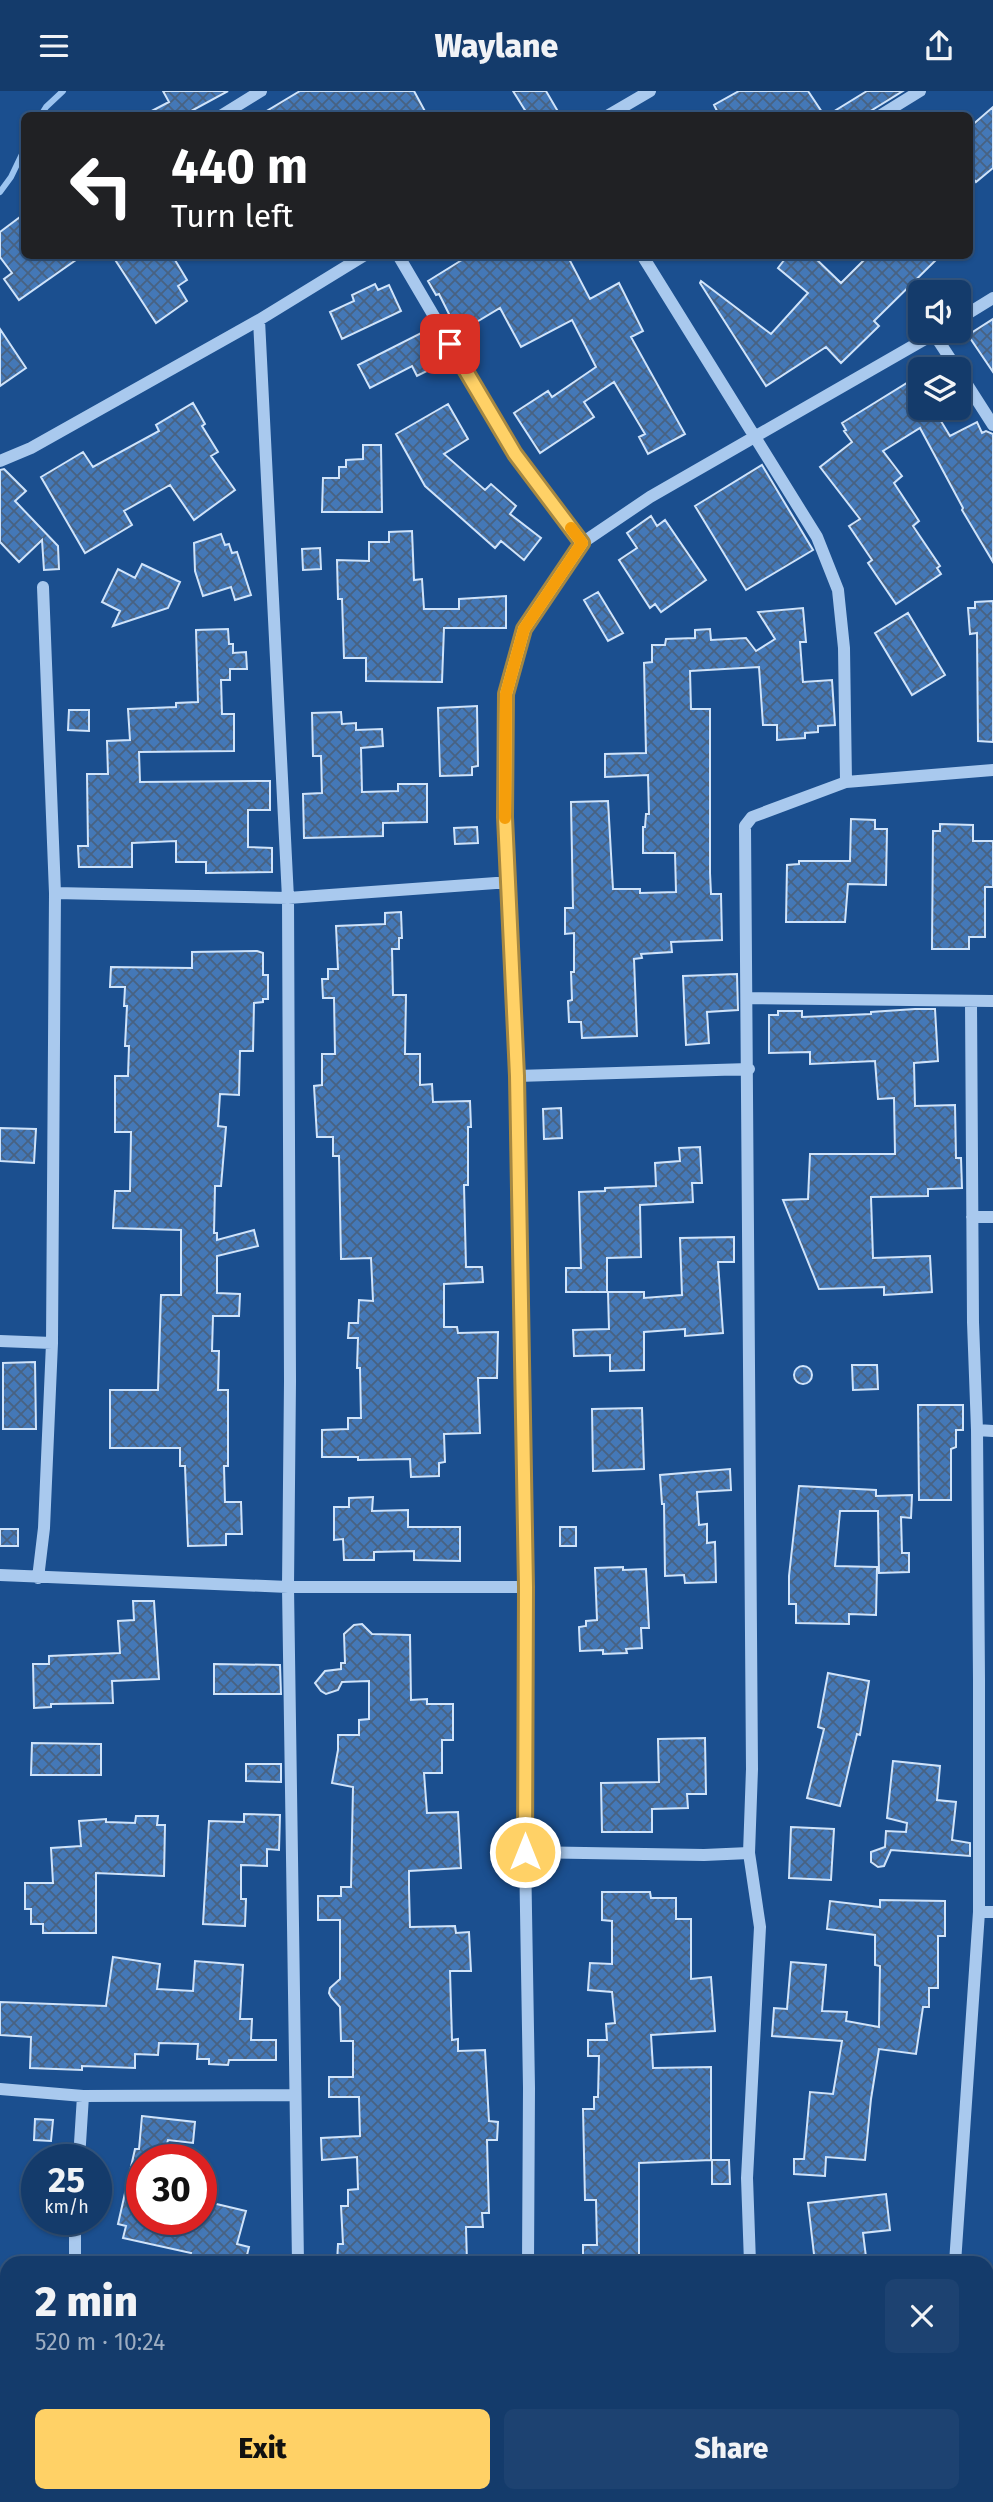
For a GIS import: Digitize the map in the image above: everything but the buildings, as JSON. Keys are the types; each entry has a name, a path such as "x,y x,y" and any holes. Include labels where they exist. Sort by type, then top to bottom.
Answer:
{"street":[{"path":"227,112 261,91"},
{"path":"613,112 650,91"},
{"path":"886,112 920,91"},
{"path":"0,461 31,448 259,320 358,259"},
{"path":"400,259 515,454 582,543"},
{"path":"644,259 817,537 838,590 844,648 846,782"},
{"path":"971,312 993,298"},
{"path":"259,320 288,898 288,1587 298,2256"},
{"path":"528,2256 526,1587 517,1076 505,817 506,694 524,629 582,543 650,497 917,343"},
{"path":"971,391 993,425"},
{"path":"38,1578 44,1528 52,1343 55,893 43,586"},
{"path":"750,2256 747,2178 760,1927 749,1853 752,1741 749,1069 745,827 752,817 846,782 993,770"},
{"path":"55,893 288,898 510,882"},
{"path":"747,998 993,1001"},
{"path":"955,2256 979,1912 971,1002"},
{"path":"517,1076 749,1069"},
{"path":"972,1217 993,1217"},
{"path":"0,1341 52,1343"},
{"path":"976,1430 993,1431"},
{"path":"0,1575 288,1587 526,1587"},
{"path":"525,1852 704,1855 749,1853"},
{"path":"979,1912 993,1912"},
{"path":"0,2089 83,2096 295,2095"},
{"path":"80,2144 83,2096"},
{"path":"75,2235 75,2256"}],"waterway":[{"path":"43,112 63,91"},
{"path":"0,192 21,156"}],"slow traffic":[{"path":"505,818 506,694 524,629 582,543 571,528"}],"route":[{"path":"450,344 515,454 582,543 524,629 506,694 505,817 517,1076 526,1587 525,1852"}]}
